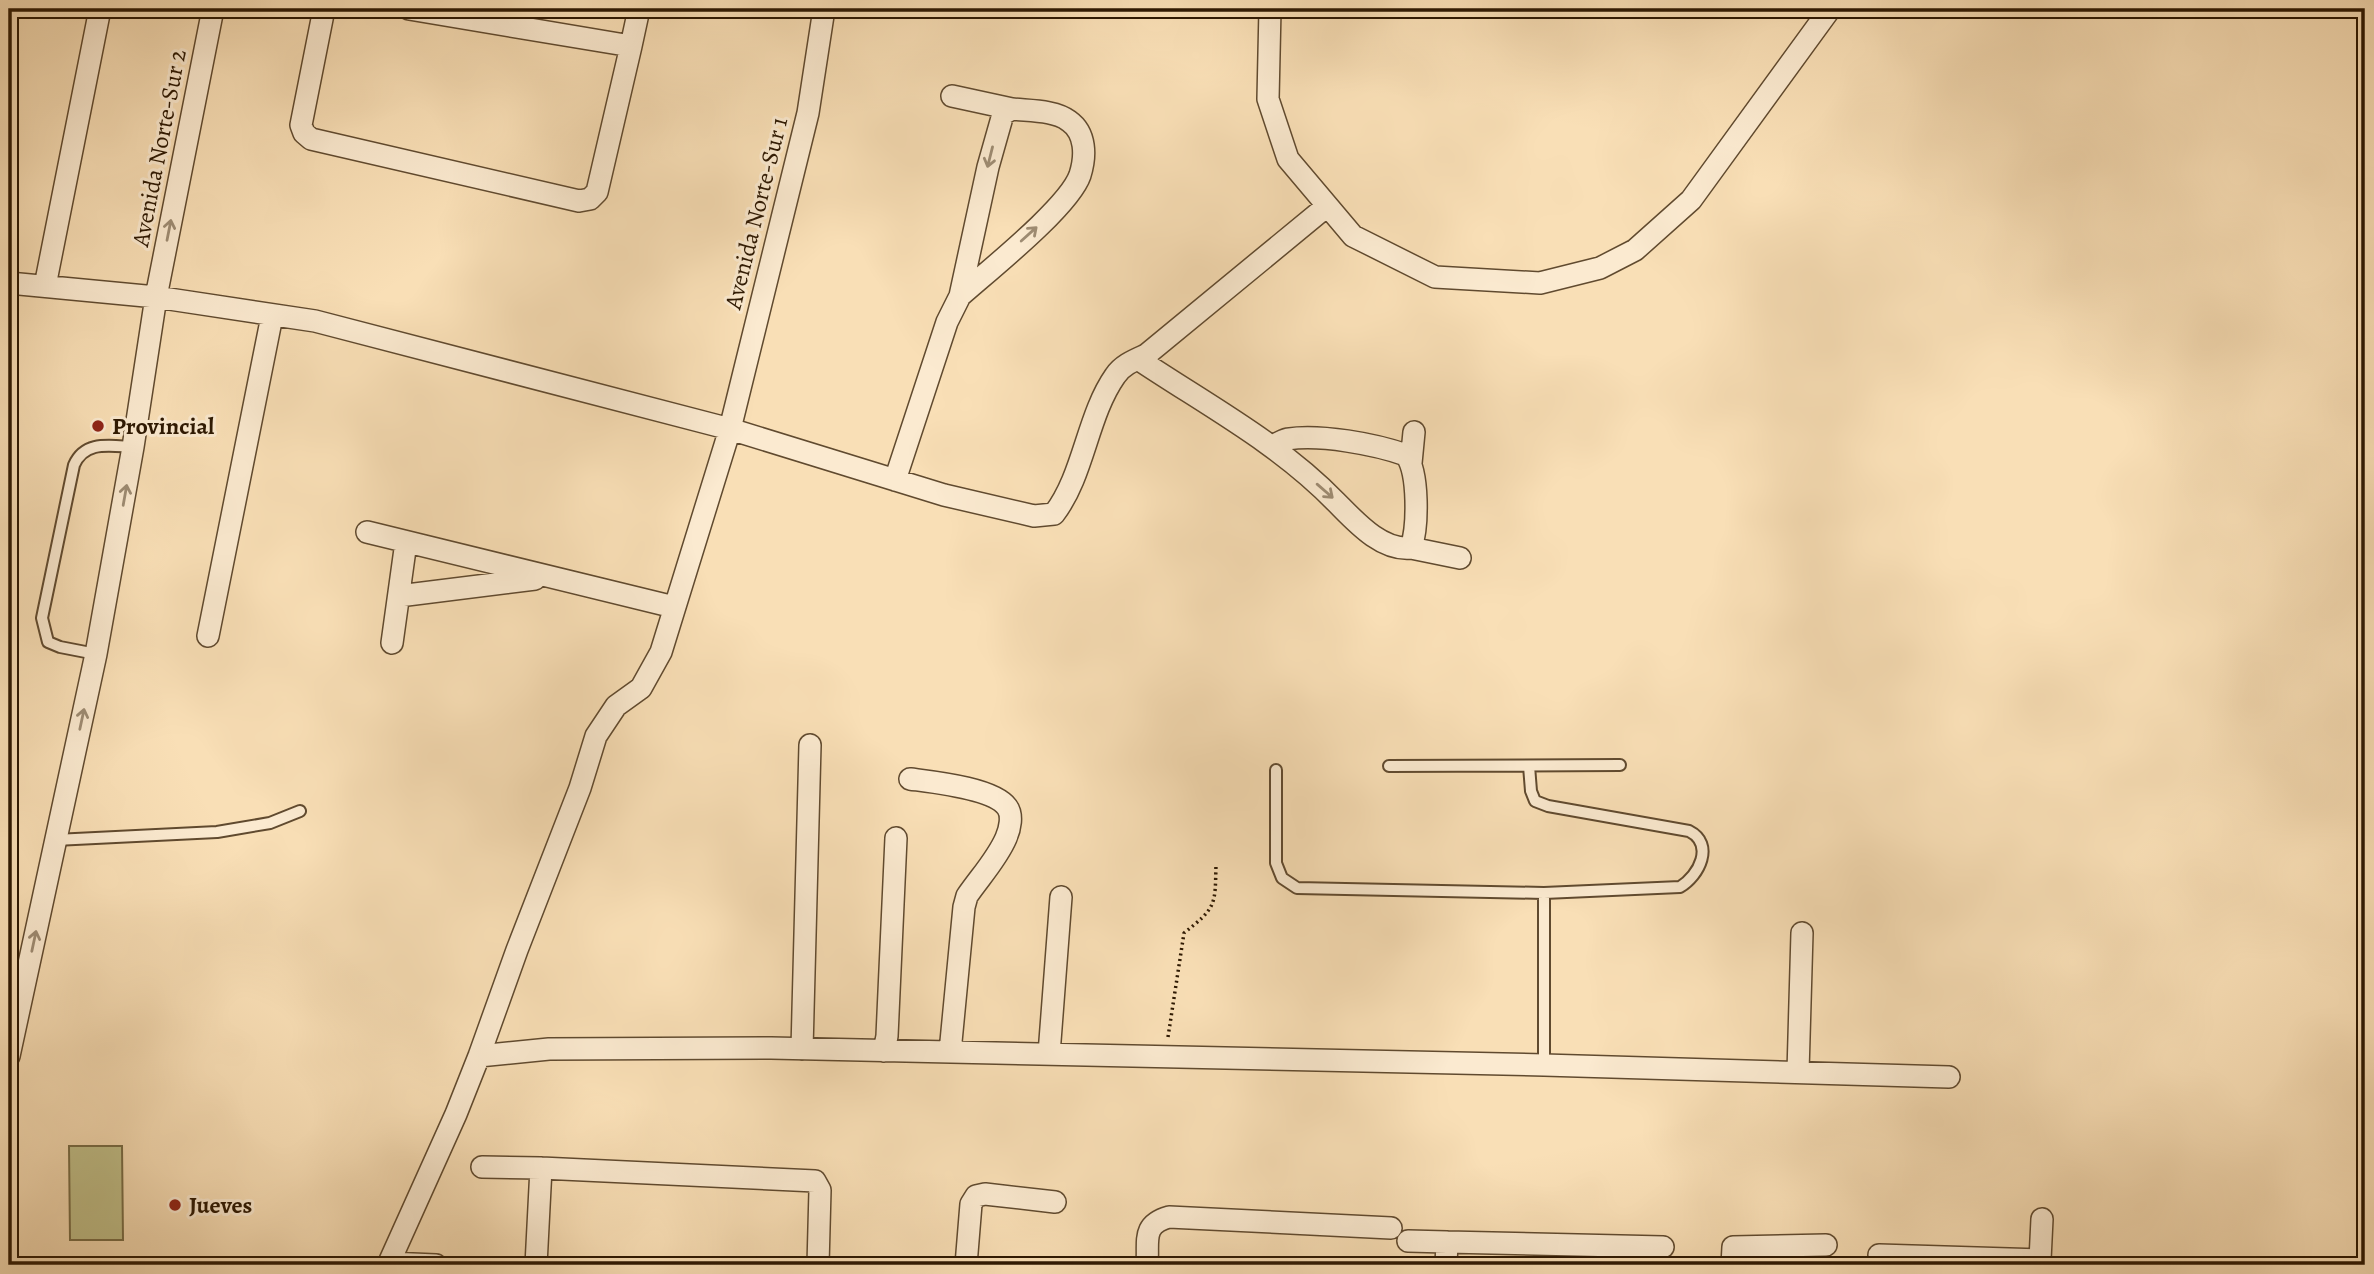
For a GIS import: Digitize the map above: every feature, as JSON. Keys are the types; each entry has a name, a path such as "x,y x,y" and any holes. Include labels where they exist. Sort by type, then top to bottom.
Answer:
{"street":[{"path":"45,286 100,9"},
{"name":"Avenida Norte-Sur 2","path":"9,1056 96,654 133,447 156,297 213,9"},
{"path":"324,9 301,125 304,134 311,139 579,201 590,199 597,192 639,9"},
{"path":"409,9 631,46"},
{"name":"Avenida Norte-Sur 1","path":"388,1264 456,1114 479,1056 580,788 596,736 616,706 641,688 661,652 730,429 808,113 824,9"},
{"path":"1270,9 1268,99 1288,159 1353,236 1436,277 1540,283 1600,268 1635,250 1691,200 1830,9"},
{"path":"952,96 1012,109 1053,114 1069,120 1081,134 1084,150 1079,176 1061,203 960,296"},
{"path":"895,480 947,322 960,296 998,128 1003,114 1012,109"},
{"path":"9,283 156,297 315,321 730,429 944,495 1034,516 1054,514 1066,499 1115,374 1138,359 1327,206"},
{"path":"973,235 980,247 987,252 1007,254"},
{"path":"208,636 272,316"},
{"path":"1138,359 1273,446 1370,534 1401,549 1410,548 1460,558"},
{"path":"1410,548 1416,534 1412,463 1414,432"},
{"path":"1273,446 1286,439 1348,442 1392,450 1406,455 1412,463"},
{"path":"367,532 674,607"},
{"path":"392,643 406,542"},
{"path":"398,596 548,577"},
{"path":"802,1049 810,745"},
{"path":"910,779 970,788 997,799 1007,807 1010,815 1007,836 967,896 964,907 950,1052"},
{"path":"884,1051 887,1036 896,838"},
{"path":"1049,1054 1061,897"},
{"path":"1798,1072 1802,933"},
{"path":"479,1056 549,1049 802,1049 1544,1065 1949,1077"},
{"path":"482,1167 815,1181 820,1190 818,1265"},
{"path":"536,1265 541,1168"},
{"path":"966,1265 971,1204 976,1196 985,1194 1055,1202"},
{"path":"1147,1265 1148,1230 1156,1221 1169,1217 1399,1235 1447,1242 1663,1247"},
{"path":"1879,1255 2040,1262 2042,1219"},
{"path":"1446,1265 1447,1242"},
{"path":"1726,1252 1826,1245"},
{"path":"388,1264 436,1265"}],"lane":[{"path":"96,654 60,648 48,642 42,618 78,457 94,446 133,447"},
{"path":"1389,766 1620,765"},
{"path":"1276,770 1276,863 1282,878 1297,888 1544,893 1680,887 1695,876 1700,866 1702,848 1697,835 1689,831 1548,806 1535,801 1531,791 1529,766"},
{"path":"55,840 216,832 270,823 300,811"},
{"path":"1544,893 1544,1065"}],"path":[{"path":"1166,1056 1184,933 1202,919 1215,901 1216,864"}],"green space":[{"path":"69,1146 122,1146 123,1240 70,1240"}],"place":[{"name":"Provincial","path":"98,426"},
{"name":"Jueves","path":"175,1205"}]}
